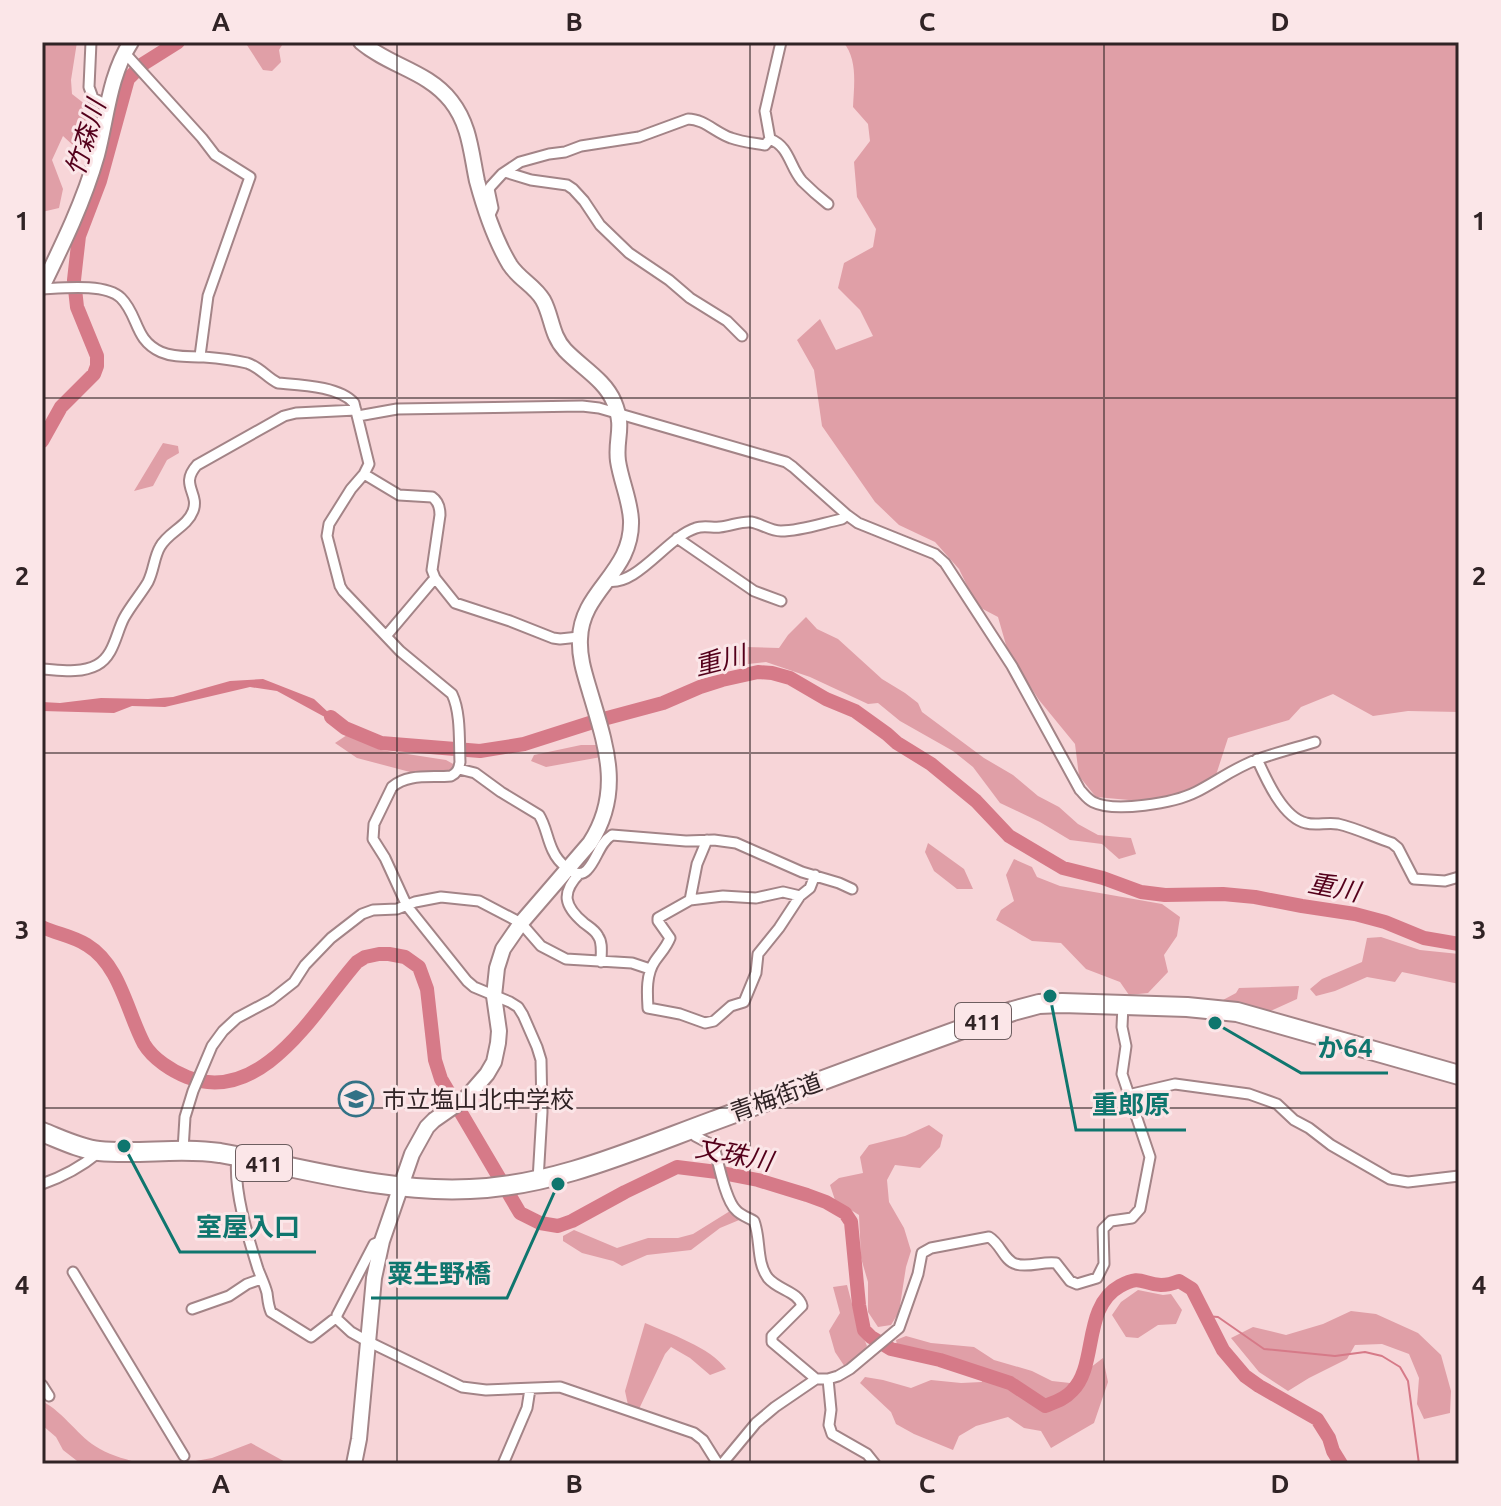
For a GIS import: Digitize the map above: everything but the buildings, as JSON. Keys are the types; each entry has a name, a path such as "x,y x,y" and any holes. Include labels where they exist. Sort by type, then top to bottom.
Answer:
{"highway":[{"name":"青梅街道","path":"42,1132 100,1151 183,1150 399,1186 436,1190 487,1188 531,1182 572,1171 1025,1007 1062,1003 1237,1012 1459,1075"}],"street":[{"path":"91,42 89,87 93,98 107,105"},
{"path":"361,42 431,82 460,113 470,141 479,187 510,264 543,300 558,342 605,387 613,399 620,421 618,463 631,517 631,531 618,569 589,605 579,637 584,670 604,738 610,786 599,829 574,871 567,891 569,906 597,933 601,941 601,962"},
{"path":"489,217 493,208 489,189 505,172 530,158 639,137 688,119 700,121 733,139 765,145 770,139 765,111 781,42"},
{"path":"130,52 107,105 97,154 82,199 42,288 96,288 121,298 140,336 163,354 248,364 261,370 272,381 322,388 351,399 369,464 331,518 327,536 343,591 400,651 452,694 457,716 460,766 451,776 421,777 396,783 374,824 373,839 407,906 467,981 510,1002 523,1015 541,1060 542,1112 531,1182"},
{"path":"130,52 148,78 215,155 250,177 208,296 200,356"},
{"path":"770,139 779,143 789,154 793,169 802,181 828,204"},
{"path":"505,172 531,180 567,185 573,189 600,225 629,253 727,321 742,336"},
{"path":"42,669 75,671 103,661 124,618 148,582 161,544 192,513 194,502 188,482 192,470 284,416 397,409 582,406 599,408 786,462 858,523 935,554 945,563 1012,666 1080,790 1093,802 1127,807 1178,800 1257,759 1315,742"},
{"path":"364,474 399,495 436,499 440,515 432,565 435,578 460,606 553,638 579,637"},
{"path":"607,581 622,581 677,538 697,527 752,522 781,531 842,519 847,515"},
{"path":"677,538 754,591 781,601"},
{"path":"386,636 435,578"},
{"path":"1257,759 1269,788 1299,821 1310,825 1339,824 1392,843 1398,848 1414,879 1445,881 1459,877"},
{"path":"460,766 539,815 553,853 574,871 587,871 603,843 612,835 707,840 744,845 852,889"},
{"path":"690,900 697,864 707,840"},
{"path":"354,1464 374,1278 399,1186 427,1127 467,1097 494,1062 499,1031 494,996 503,949 521,923 574,871"},
{"path":"800,896 783,892 756,898 723,896 690,900 658,918 670,938 650,969 648,1008 705,1023 714,1021 731,1006 744,1002 756,973 758,954 800,896 810,888 815,875"},
{"path":"183,1150 185,1117 193,1091 208,1053 223,1031 237,1018 271,1000 294,982 305,965 331,938 362,914 373,910 397,909 441,897 479,901 521,923 548,952 566,959 632,963 650,969"},
{"path":"337,1319 367,1341 462,1387 486,1390 560,1387 694,1433 720,1464 756,1423 816,1379 828,1379 850,1369 899,1328 922,1253 931,1248 989,1237 1016,1264 1056,1263 1070,1281 1077,1284 1097,1278 1104,1264 1103,1229 1111,1221 1132,1218 1140,1209 1150,1157 1122,1074 1126,1046 1122,1027 1123,1005"},
{"path":"1128,1095 1175,1084 1249,1094 1277,1104 1294,1120 1331,1145 1390,1179 1408,1182 1459,1176"},
{"path":"690,1129 695,1136 714,1146 724,1185 736,1210 754,1221 762,1268 769,1279 802,1302 802,1306 772,1336 772,1342 816,1379"},
{"path":"42,1184 77,1168 100,1151"},
{"path":"237,1157 236,1185 271,1312 311,1337 337,1319"},
{"path":"337,1319 374,1244 382,1241"},
{"path":"73,1272 184,1456"},
{"path":"192,1309 229,1296 261,1279"},
{"path":"828,1379 832,1434 867,1454 875,1464"},
{"path":"42,1385 49,1396"},
{"path":"503,1464 527,1408 530,1389"}],"shaded area":[{"path":"42,42 77,42 72,94 95,112 103,123 95,147 77,149 63,136 52,160 63,189 59,208 42,212"},
{"path":"245,42 284,42 279,50 281,62 272,71 263,70"},
{"path":"843,42 1459,42 1459,712 1408,711 1373,716 1333,694 1301,707 1289,720 1228,738 1216,775 1173,800 1096,797 1079,776 1075,744 1039,700 1008,652 998,617 977,606 959,569 935,542 899,525 875,502 822,426 814,370 797,340 820,319 836,350 873,336 860,310 838,288 844,263 873,247 876,229 857,197 854,162 870,141 868,124 853,107 853,64"},
{"path":"163,443 178,446 179,453 167,460 153,486 134,491"},
{"path":"806,617 817,629 838,639 882,679 918,703 922,712 984,758 1098,835 1131,838 1136,854 1119,859 1102,844 1070,840 1000,803 973,767 953,751 900,721 878,703 868,704 810,677 766,662 739,665 735,653 745,647 779,648"},
{"path":"263,679 314,699 345,728 277,691 250,687 165,707 132,706 114,713 42,711 42,702 173,697 230,681"},
{"path":"347,735 381,750 446,760 455,765 450,773 410,772 357,758 335,743"},
{"path":"581,745 597,745 601,757 546,767 531,761 534,755"},
{"path":"928,843 964,869 973,889 957,889 934,871 925,852"},
{"path":"1014,859 1032,867 1037,877 1060,886 1162,904 1180,917 1177,936 1164,955 1168,972 1148,993 1129,995 1120,982 1086,969 1061,943 1032,941 996,920 1001,910 1014,901 1006,875"},
{"path":"1381,937 1420,950 1459,954 1459,984 1402,972 1395,982 1367,977 1316,996 1310,989 1322,979 1362,962 1367,938"},
{"path":"1299,986 1297,999 1266,1013 1235,1008 1223,1000 1239,988"},
{"path":"929,1125 943,1135 940,1147 920,1168 895,1165 887,1180 889,1202 904,1228 911,1251 899,1312 891,1325 878,1327 868,1312 868,1282 861,1258 859,1215 835,1200 830,1185 839,1178 863,1173 860,1157 869,1145 905,1136"},
{"path":"730,1211 744,1218 720,1228 691,1250 647,1255 622,1266 582,1253 563,1241 563,1236 574,1230 617,1248 648,1238 678,1238 693,1234"},
{"path":"847,1285 867,1346 859,1357 845,1367 835,1352 829,1331 840,1313 833,1287"},
{"path":"1138,1290 1171,1294 1182,1310 1176,1324 1158,1325 1138,1338 1126,1337 1112,1315 1121,1302"},
{"path":"1351,1311 1376,1314 1418,1333 1441,1355 1451,1391 1450,1413 1424,1419 1417,1404 1419,1378 1409,1354 1382,1344 1355,1345 1347,1359 1288,1391 1259,1372 1231,1338 1253,1327 1286,1335 1323,1324"},
{"path":"645,1323 700,1348 726,1369 710,1375 671,1347 639,1409 628,1405 625,1391"},
{"path":"906,1336 931,1343 974,1347 994,1360 1032,1371 1052,1381 1070,1383 1103,1358 1108,1382 1094,1423 1051,1448 1041,1431 1024,1428 1008,1417 976,1426 959,1436 953,1450 896,1424 891,1412 860,1383 865,1377 911,1388 931,1380 982,1382 980,1368 897,1345 896,1340"},
{"path":"42,1401 100,1449 142,1464 81,1464 63,1450 56,1437 42,1425"},
{"path":"251,1443 289,1464 179,1464 212,1458"}],"waterway":[{"name":"竹森川","path":"42,441 61,407 94,374 97,366 97,356 77,307 74,280 79,236 100,181 128,79 143,64 178,42"},
{"name":"重川","path":"331,717 345,728 381,743 480,751 524,744 663,703 722,680 758,672 772,673 790,678 826,699 855,711 931,764 976,801 1009,836 1063,868 1141,892 1255,897 1355,914 1424,938 1459,944"},
{"name":"文珠川","path":"42,927 82,942 107,964 122,990 144,1044 158,1059 187,1077 214,1083 240,1078 264,1066 286,1048 357,962 379,954 405,957 419,967 427,989 435,1060 441,1079 520,1213 540,1223 558,1226 677,1167 758,1180 807,1195 845,1213 851,1222 859,1305 864,1330 871,1337 891,1349 940,1360 1010,1383 1045,1406 1066,1396 1080,1380 1095,1322 1108,1296 1120,1286 1133,1281 1161,1285 1179,1281 1192,1289 1223,1350 1245,1376 1317,1419 1341,1464"},
{"name":"文珠川","path":"1205,1316 1218,1317 1264,1349 1335,1356 1365,1352 1382,1356 1400,1367 1408,1381 1419,1464"}],"place":[{"name":"重郎原","path":"1050,996"},
{"name":"か64","path":"1215,1023"},
{"name":"市立塩山北中学校","path":"356,1099"},
{"name":"室屋入口","path":"124,1146"},
{"name":"粟生野橋","path":"558,1184"}]}
